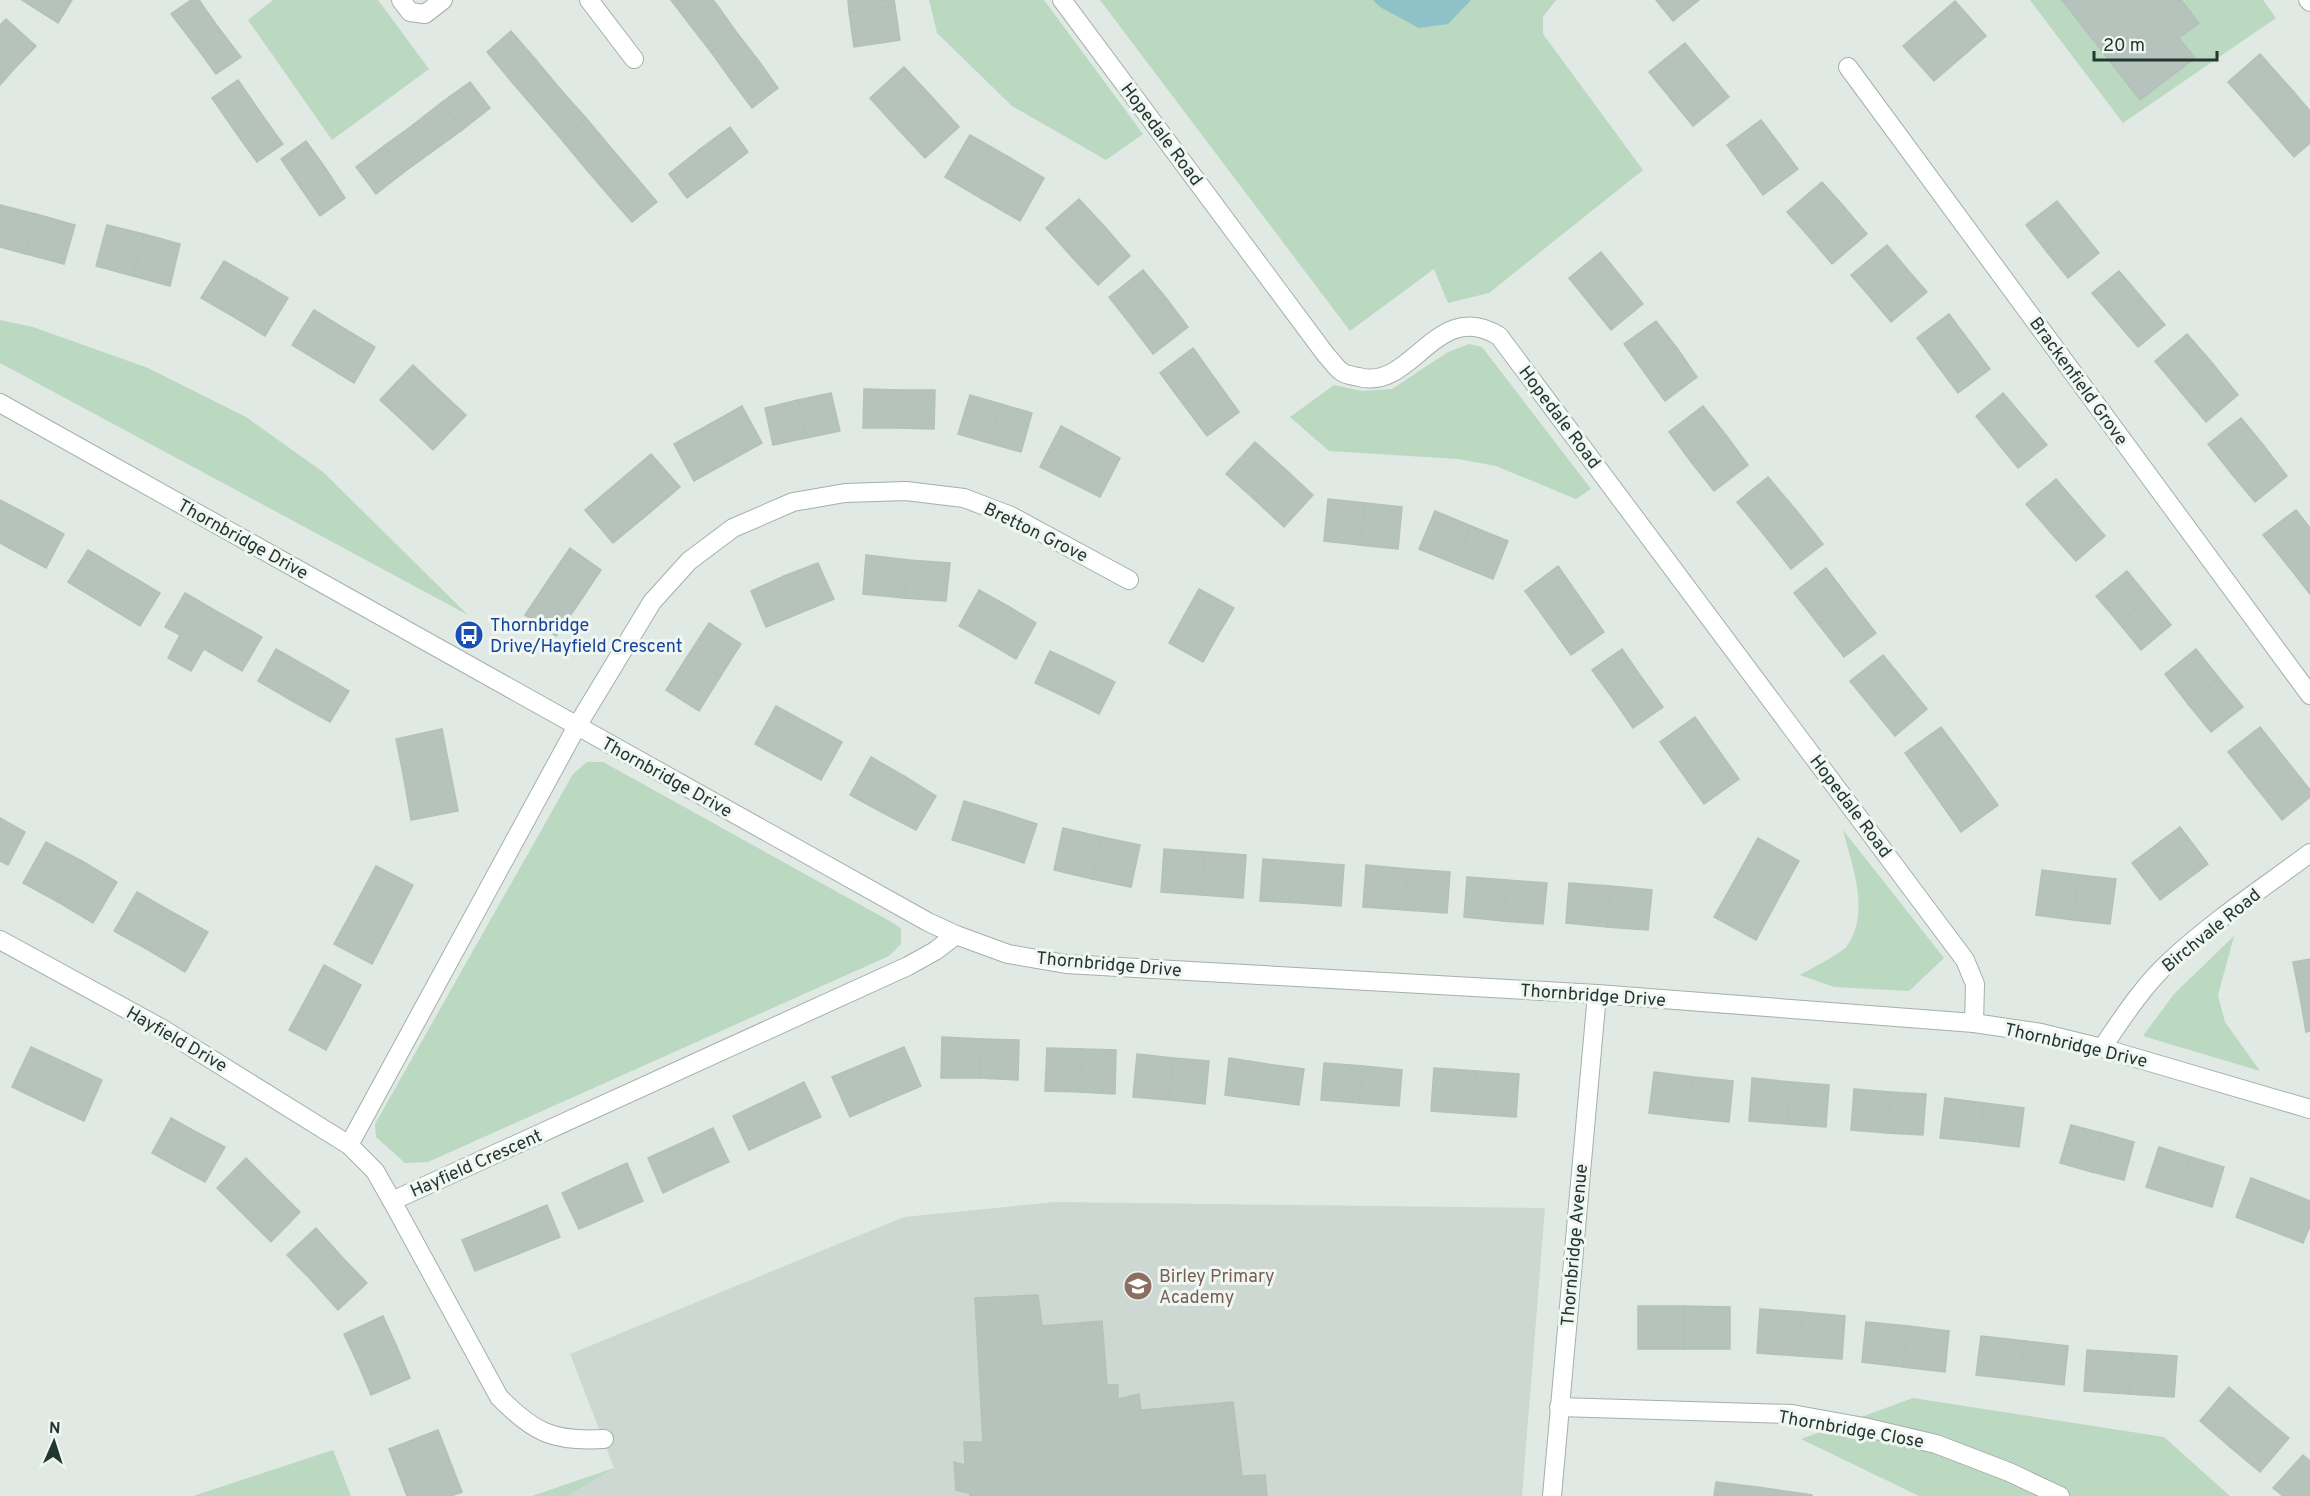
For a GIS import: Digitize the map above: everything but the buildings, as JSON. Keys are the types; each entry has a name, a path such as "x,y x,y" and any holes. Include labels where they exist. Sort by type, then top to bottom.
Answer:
{"street":[{"path":"401,0 410,12 425,14 443,0"},
{"path":"589,0 634,59"},
{"name":"Hopedale Road","path":"1062,0 1326,355 1342,373 1364,379 1385,378 1450,329 1486,328 1499,336 1965,960 1975,984 1974,1023"},
{"name":"Brackenfield Grove","path":"1848,67 2310,694"},
{"name":"Thornbridge Drive","path":"0,403 928,922 1008,954 1066,964 1597,994 1974,1023 2041,1033 2102,1048 2310,1109"},
{"name":"Bretton Grove","path":"577,726 652,602 689,561 733,528 793,502 845,493 906,491 964,498 1011,516 1129,580"},
{"path":"349,1145 577,726"},
{"name":"Birchvale Road","path":"2102,1048 2134,1000 2170,961 2225,916 2310,853"},
{"name":"Hayfield Crescent","path":"349,1145 375,1171 392,1201 908,966 935,951 956,935"},
{"name":"Hayfield Drive","path":"0,940 161,1028 349,1145"},
{"name":"Thornbridge Avenue","path":"1552,1496 1597,994"},
{"path":"392,1201 499,1397 519,1418 536,1429 557,1437 580,1441 604,1439"},
{"name":"Thornbridge Close","path":"1559,1407 1792,1414 1936,1444 2009,1472 2060,1496"}],"shaded area":[{"name":"Birley Primary Academy","path":"1055,1202 1545,1208 1522,1496 568,1496 614,1468 570,1354 904,1217"}],"green space":[{"path":"273,0 378,0 429,69 332,140 248,20"},
{"path":"929,0 1044,0 1143,134 1106,160 1012,106 937,33"},
{"path":"1100,0 1556,0 1543,17 1543,34 1643,170 1489,293 1448,303 1434,269 1350,331"},
{"path":"2030,0 2263,0 2276,18 2123,123"},
{"path":"0,320 33,327 148,368 246,417 323,472 468,615 0,363"},
{"path":"1469,344 1482,347 1591,489 1576,499 1496,466 1458,459 1329,451 1290,417 1334,385 1362,391 1392,389 1448,352"},
{"path":"587,762 603,762 895,924 901,929 901,944 889,956 428,1162 405,1163 376,1137 375,1124 573,774"},
{"path":"1843,830 1944,958 1909,991 1834,987 1800,975 1844,949 1854,933 1859,904 1855,874"},
{"path":"2234,936 2218,995 2225,1022 2260,1071 2143,1036 2174,994"},
{"path":"1913,1398 2164,1437 2230,1496 1919,1496 1801,1439"},
{"path":"333,1450 351,1496 193,1496"},
{"path":"614,1468 568,1496 532,1496"}],"water":[{"path":"1373,0 1471,0 1448,24 1419,28 1380,7"}],"place":[{"name":"Thornbridge Drive/Hayfield Crescent","path":"469,635"},
{"name":"Birley Primary Academy","path":"1138,1286"}]}
